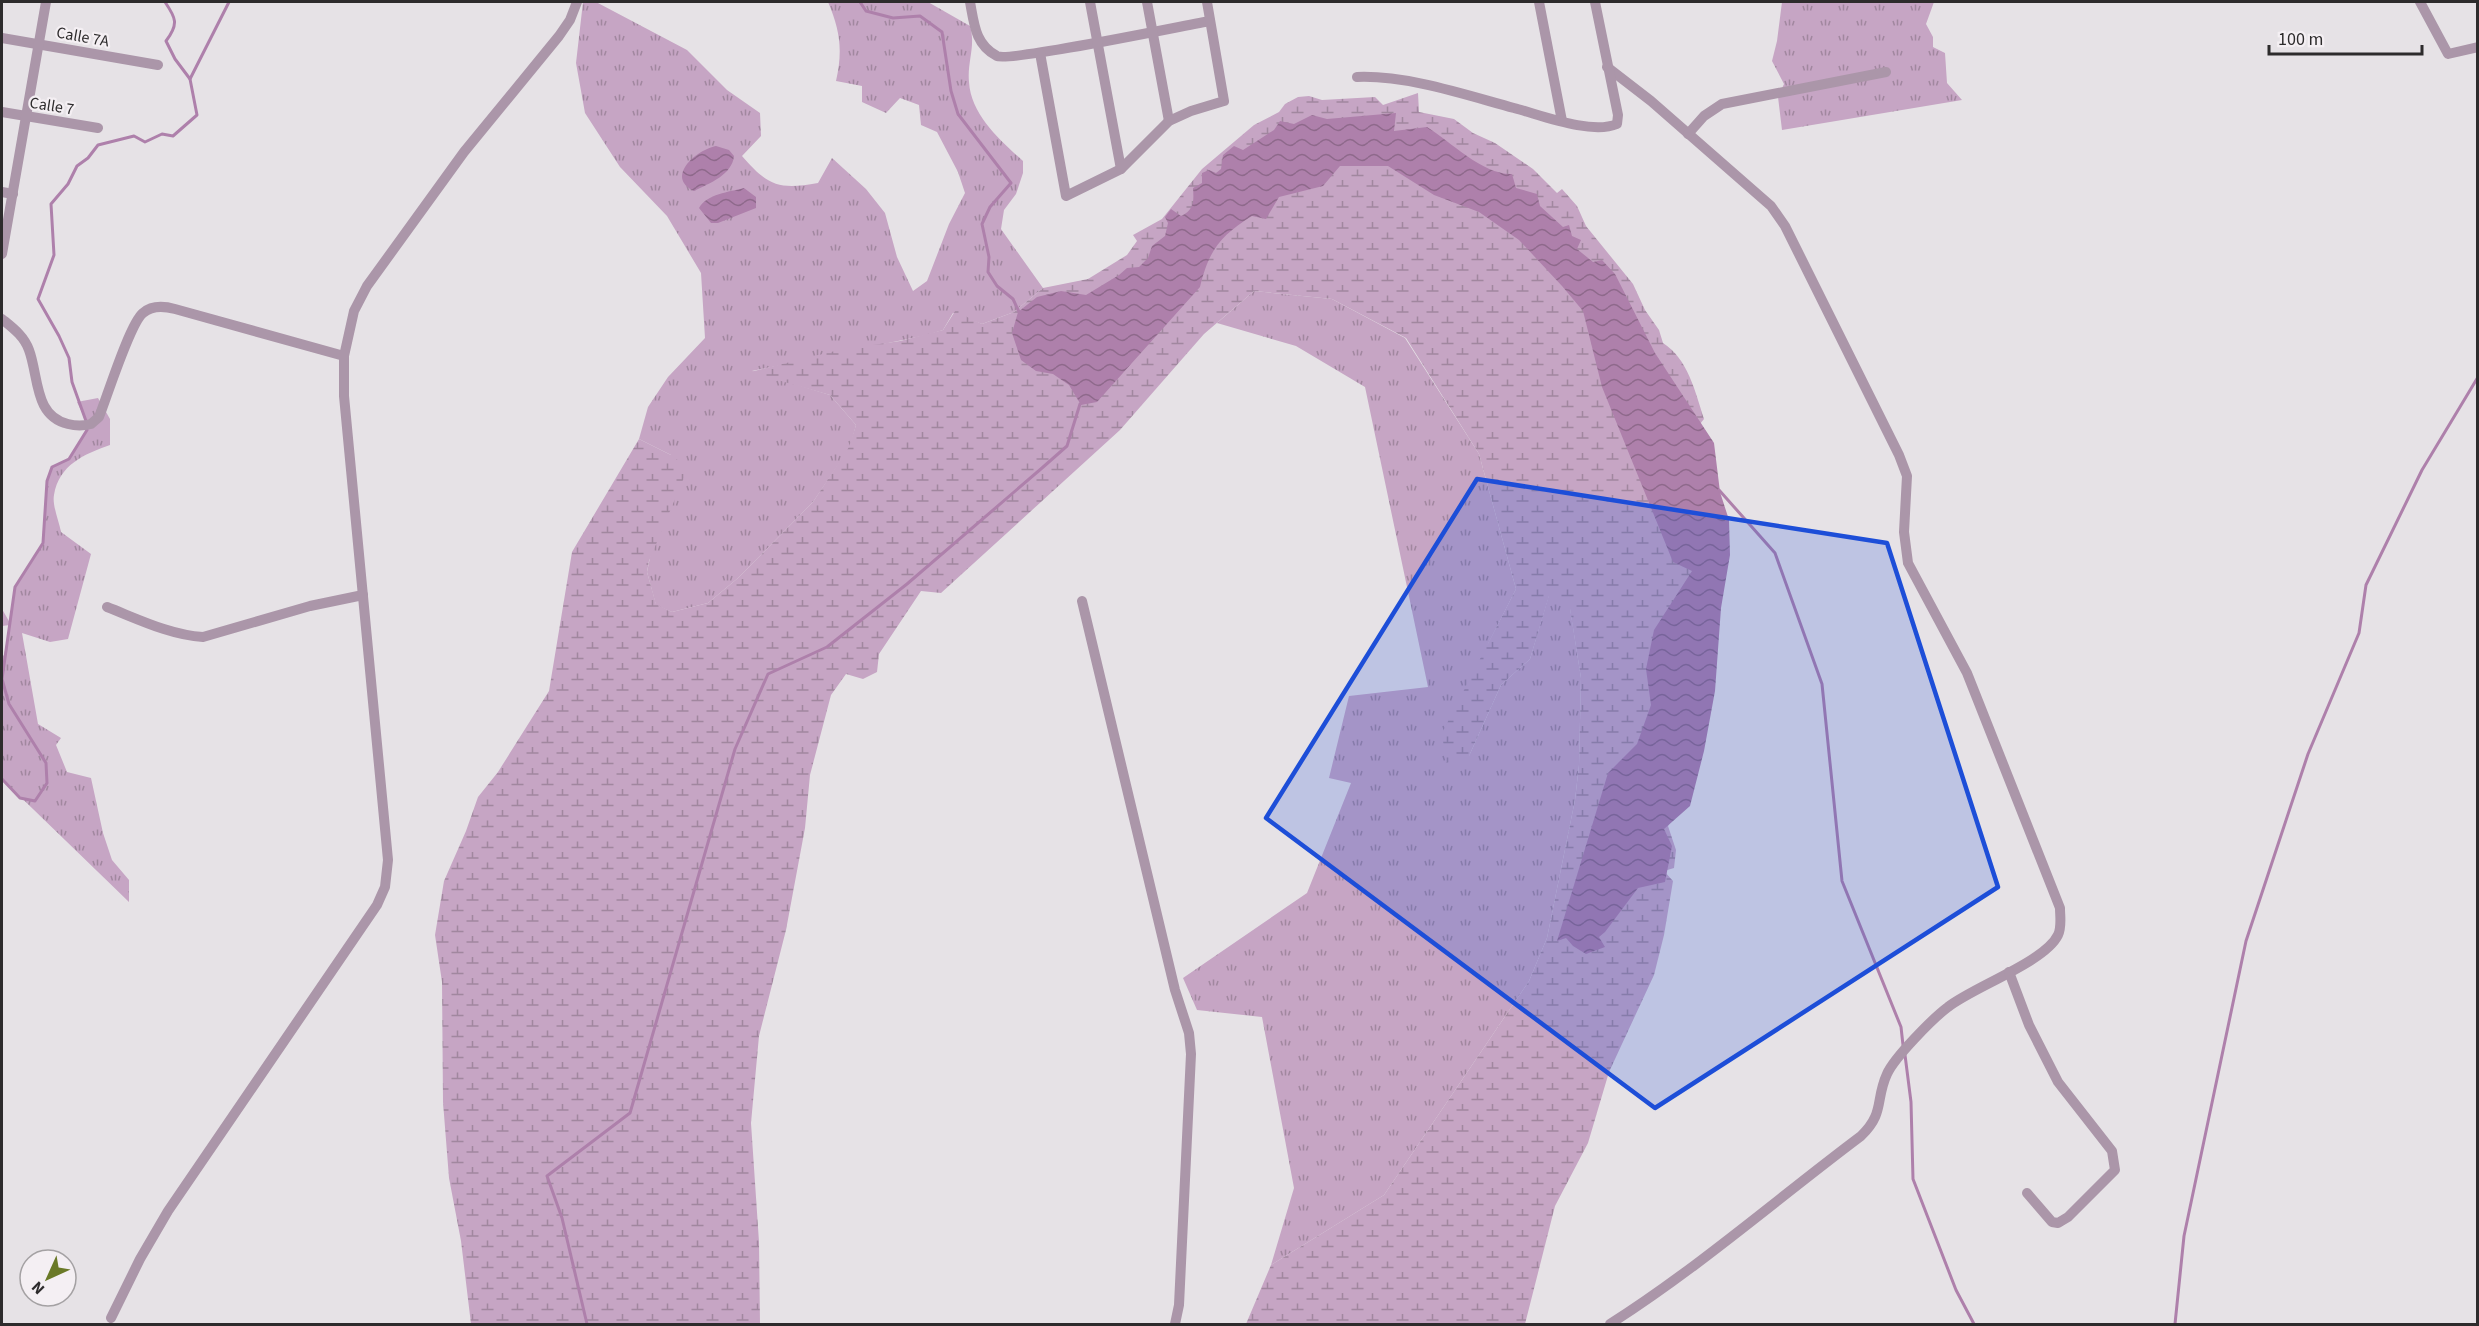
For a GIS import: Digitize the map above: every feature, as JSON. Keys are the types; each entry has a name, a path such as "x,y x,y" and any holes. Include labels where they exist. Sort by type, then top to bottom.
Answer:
{"street":[{"path":"2,254 46,2"},
{"path":"111,1318 140,1259 168,1211 377,905 384,887 388,860 344,396 344,356 354,311 367,286 464,152 560,36 577,2"},
{"path":"970,2 975,33 986,49 1000,58 1040,53 1210,21"},
{"path":"1090,2 1121,169"},
{"path":"1147,2 1169,121"},
{"path":"1040,53 1066,196 1121,169 1169,121 1191,111 1224,101 1207,2"},
{"path":"1539,2 1562,121"},
{"path":"1357,77 1400,80 1580,126 1609,128 1617,124 1618,115 1595,2"},
{"path":"2420,2 2448,54 2478,47"},
{"name":"Calle 7A","path":"2,38 159,65"},
{"path":"1607,67 1771,206 1785,226 1899,455 1907,476 1904,532 1908,563 1967,673 2060,908 2061,924 2058,936 2036,956 1947,1008 1893,1062 1885,1077 1878,1114 1861,1136 1697,1264 1610,1324"},
{"path":"1688,134 1704,116 1722,104 1886,72"},
{"name":"Calle 7","path":"2,112 98,128"},
{"path":"2,192 13,194"},
{"path":"2,319 16,331 29,348 43,407 54,418 74,425 91,424 99,417 129,336 139,317 149,309 165,306 344,356"},
{"path":"108,607 151,625 203,637 310,606 363,595"},
{"path":"1082,601 1175,990 1189,1033 1190,1078 1179,1305 1175,1324"},
{"path":"2009,972 2029,1025 2058,1082 2112,1151 2115,1160 2115,1170 2068,1217 2058,1223 2052,1222 2027,1193"}],"highlighted area":[{"path":"1477,479 1887,543 1998,887 1655,1108 1266,818"}],"green space":[{"path":"583,2 596,2 687,50 727,90 760,113 761,136 742,156 767,180 793,186 818,183 832,158 866,189 885,213 897,257 913,291 927,281 949,224 965,193 958,172 937,132 921,125 919,105 900,98 886,113 862,102 862,86 836,81 839,40 828,2 928,2 970,26 972,40 969,82 975,105 988,126 1023,161 1023,173 1016,194 1004,210 1001,229 1043,288 1014,312 982,324 953,313 943,330 927,335 752,371 830,395 856,425 850,447 813,502 738,578 708,603 672,612 656,605 647,572 671,455 639,439 648,407 668,377 705,338 701,273 667,216 620,167 585,113 576,63"},
{"path":"1782,2 1934,2 1926,24 1933,37 1933,47 1945,53 1947,83 1962,100 1782,130 1778,97 1784,84 1772,61"},
{"path":"1418,93 1419,112 1454,119 1473,133 1495,143 1533,169 1557,193 1562,189 1577,206 1586,226 1633,284 1645,310 1659,330 1663,343 1672,350 1685,367 1704,419 1691,435 1707,540 1679,810 1668,826 1676,850 1674,868 1664,871 1673,881 1664,935 1654,975 1609,1072 1588,1143 1555,1206 1525,1324 1246,1324 1271,1265 1384,1195 1529,981 1547,938 1575,800 1579,765 1581,678 1570,609 1549,596 1530,659 1501,685 1469,756 1446,763 1442,733 1516,589 1479,454 1406,338 1332,299 1254,291 1204,334 1120,430 941,593 921,591 879,654 877,672 863,679 846,674 831,695 810,775 805,828 786,930 759,1036 751,1123 759,1242 760,1324 471,1324 461,1241 449,1178 443,1102 442,982 435,935 444,881 478,797 498,772 549,691 572,552 639,439 671,455 688,468 649,561 647,572 656,604 672,612 708,603 738,578 813,502 849,447 856,425 830,395 750,372 839,350 900,341 943,330 957,308 965,307 967,317 982,324 1014,312 1043,288 1088,279 1127,255 1137,241 1133,235 1162,219 1202,169 1254,125 1279,112 1285,104 1298,97 1309,96 1322,100 1375,97 1383,105"},
{"path":"1254,291 1332,299 1405,338 1479,454 1516,589 1488,644 1469,756 1501,685 1530,659 1549,595 1570,608 1581,678 1579,765 1575,800 1547,938 1529,981 1384,1195 1271,1265 1294,1188 1262,1017 1197,1010 1183,978 1307,893 1351,783 1329,778 1349,696 1428,687 1365,387 1296,346 1217,323"},
{"path":"98,398 110,419 110,445 91,452 67,468 61,476 54,495 61,532 91,554 68,639 50,642 22,633 38,724 61,738 56,745 67,772 91,778 103,833 112,860 129,880 129,902 2,779 2,657 10,625 2,626 2,609 10,623 15,587 43,543 47,481 52,467 69,459 87,430 86,421 77,402"}],"water":[{"path":"1396,113 1394,131 1427,127 1479,164 1501,173 1512,174 1516,188 1537,194 1540,206 1563,227 1569,225 1572,236 1581,240 1577,249 1593,262 1602,260 1615,274 1655,353 1714,443 1720,492 1729,520 1730,555 1721,608 1715,691 1704,751 1690,806 1664,829 1672,846 1665,882 1638,888 1599,937 1605,947 1586,954 1573,946 1566,938 1557,941 1608,773 1637,744 1651,705 1646,669 1654,630 1692,571 1673,562 1602,387 1583,311 1562,286 1519,240 1479,212 1434,195 1388,166 1340,166 1323,186 1279,197 1266,219 1252,216 1224,237 1207,263 1200,287 1097,402 1081,405 1069,385 1053,374 1036,371 1021,360 1012,333 1018,312 1037,297 1061,291 1086,295 1127,268 1139,267 1148,258 1152,246 1165,236 1168,223 1165,217 1171,209 1181,216 1191,208 1193,188 1202,183 1202,173 1209,170 1216,173 1221,169 1223,155 1234,146 1243,150 1274,130 1280,121 1294,124 1312,115 1327,119"},
{"path":"716,146 729,150 734,156 732,163 719,178 694,191 682,179 683,172 693,158"},
{"path":"744,188 756,197 756,208 718,223 711,223 699,208 713,197"}],"waterway":[{"path":"165,2 174,17 173,30 166,41 175,59 190,79"},
{"path":"86,421 72,382 69,358 38,299 54,255 51,204 68,184 77,166 88,158 98,145 134,136 145,142 162,134 173,136 197,115 190,79 229,2"},
{"path":"860,2 866,11 893,18 920,16 942,32 951,91 958,114 1011,183 990,207 982,224 989,257 988,272 997,286 1013,299 1020,314"},
{"path":"2175,1324 2184,1236 2246,941 2308,754 2359,633 2366,585 2422,470 2478,377"},
{"path":"587,1324 562,1218 547,1176 630,1113 735,749 768,674 827,647 907,584 1042,468 1067,446 1080,404"},
{"path":"2,779 20,798 35,801 47,783 46,763 9,704 2,679 15,587 43,543 47,481 52,467 69,459 87,430"},
{"path":"1719,490 1775,553 1822,684 1842,881 1901,1027 1903,1045"},
{"path":"1905,1055 1911,1102 1913,1179 1956,1290 1974,1324"}]}
